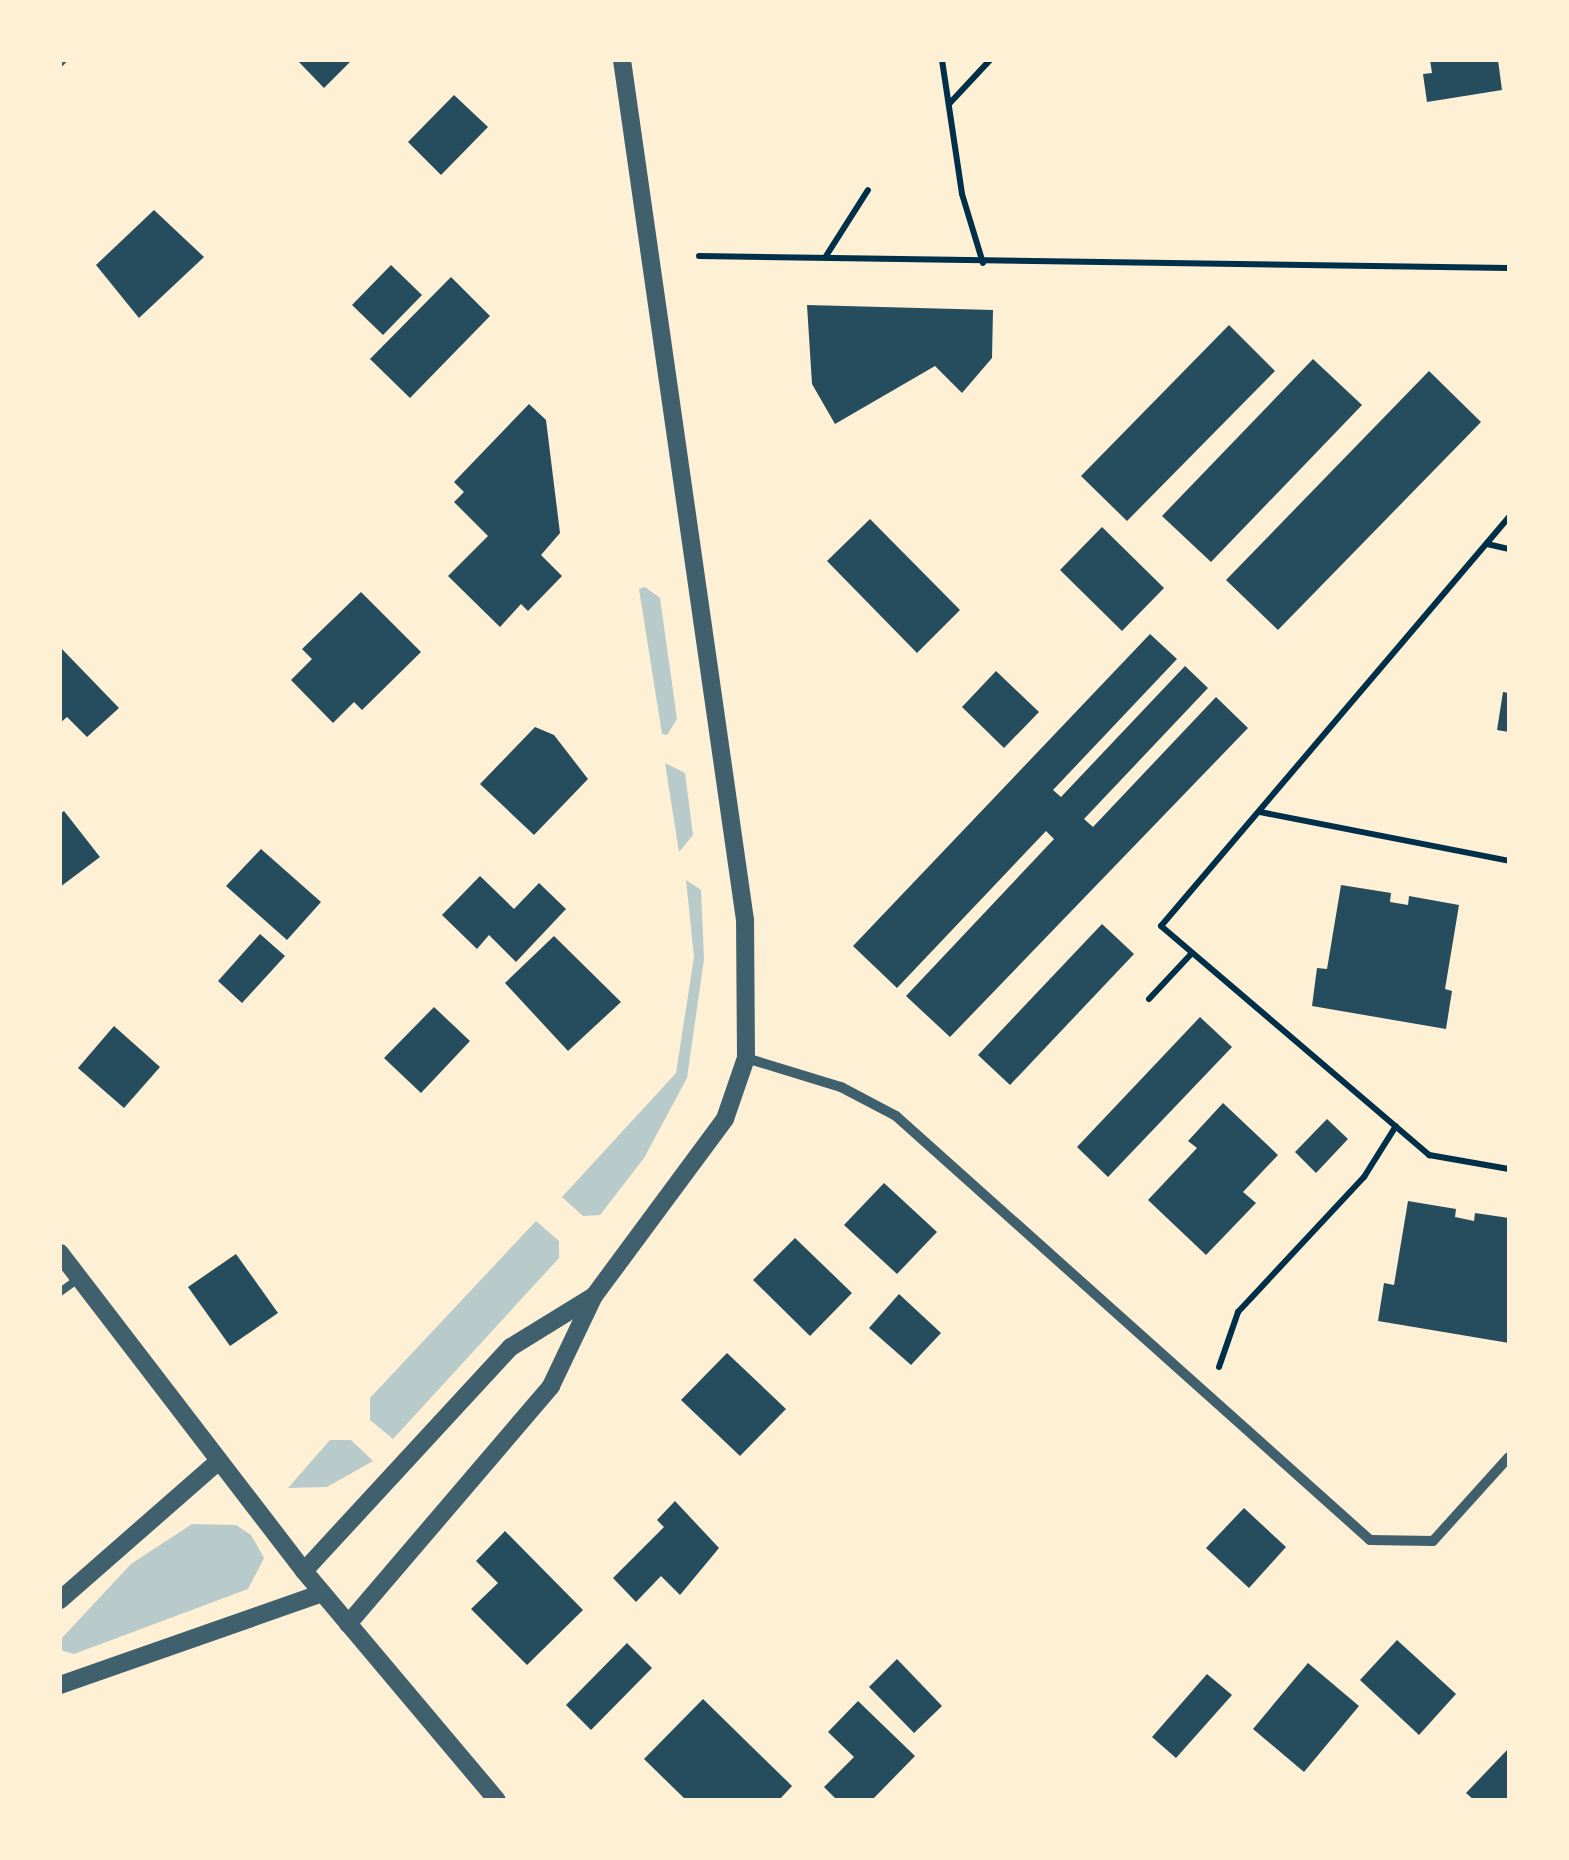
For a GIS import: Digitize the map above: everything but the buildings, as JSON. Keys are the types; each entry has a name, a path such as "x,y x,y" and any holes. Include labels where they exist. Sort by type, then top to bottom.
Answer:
{"street":[{"path":"348,1624 550,1386 594,1296 725,1119 746,1058 745,920 622,60"},
{"path":"746,1058 841,1087 896,1116 1210,1392 1370,1540 1433,1540 1509,1457"},
{"path":"60,1253 322,1594 497,1800"},
{"path":"304,1571 511,1347 594,1296"},
{"path":"60,1600 218,1461"},
{"path":"60,1686 322,1594"}],"lane":[{"path":"60,1292 79,1278"}],"path":[{"path":"942,60 962,194 983,263"},
{"path":"949,104 990,60"},
{"path":"825,258 868,190"},
{"path":"699,256 1509,268"},
{"path":"1509,517 1161,926 1429,1155 1509,1169"},
{"path":"1486,544 1509,549"},
{"path":"1258,812 1509,862"},
{"path":"1149,999 1192,953"},
{"path":"1210,1392 1238,1312 1364,1177 1396,1126"}],"shaded area":[{"path":"645,587 660,598 677,719 667,735 662,734 639,589"},
{"path":"665,763 685,773 693,835 679,852"},
{"path":"686,880 701,890 704,959 687,1078 644,1158 600,1215 583,1216 562,1197 676,1073 694,957"},
{"path":"536,1221 559,1241 559,1258 393,1439 370,1420 370,1398"},
{"path":"330,1440 351,1440 373,1461 327,1487 288,1488"},
{"path":"192,1524 236,1525 251,1535 264,1558 248,1589 74,1654 60,1650 60,1640 131,1564"}]}
